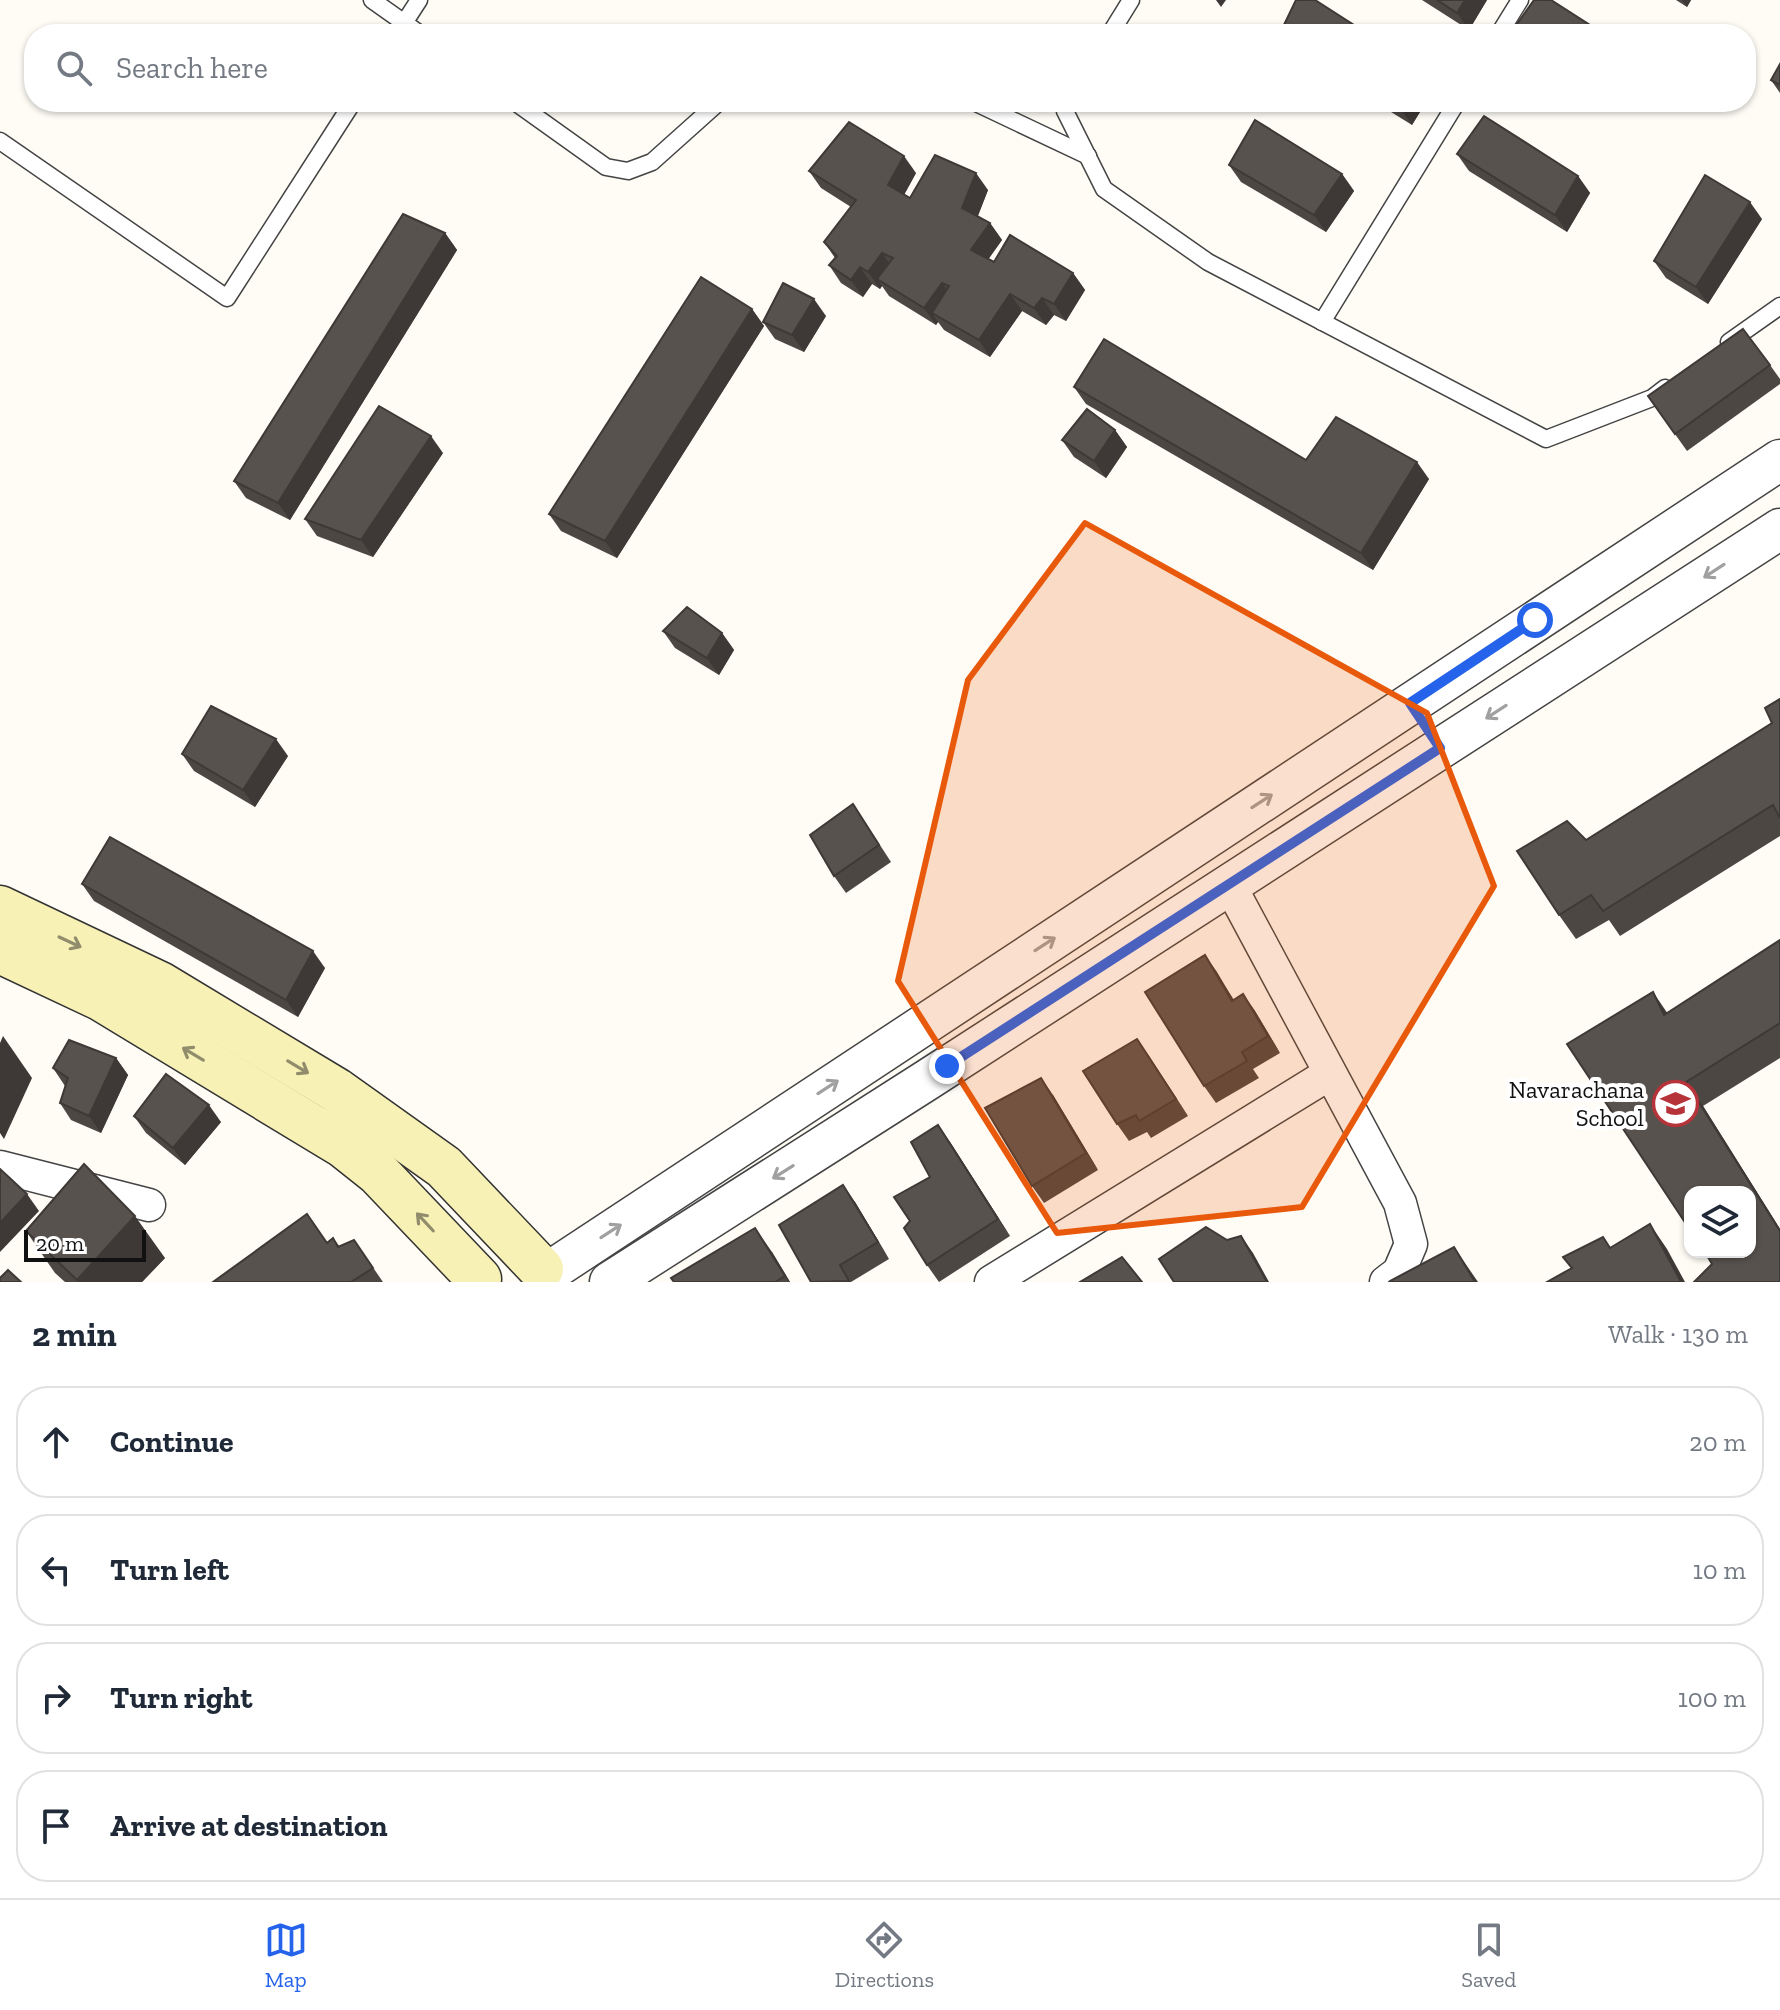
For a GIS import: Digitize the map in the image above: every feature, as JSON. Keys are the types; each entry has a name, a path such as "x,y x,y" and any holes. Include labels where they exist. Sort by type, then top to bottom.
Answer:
{"main road":[{"path":"0,908 160,984 336,1090 444,1167 547,1275"},
{"path":"0,951 100,998 344,1146 378,1173 478,1280 492,1268 508,1263 525,1263 547,1275"}],"street":[{"path":"547,1275 1780,460"},
{"path":"610,1282 1780,529"},
{"path":"1410,703 1440,748"},
{"path":"1229,884 1400,1203 1411,1244 1399,1272 1386,1282"},
{"path":"991,1282 1329,1074"},
{"path":"0,1167 149,1205"}],"lane":[{"path":"372,0 396,24"},
{"path":"403,24 419,0"},
{"path":"1116,24 1131,0"},
{"path":"1505,24 1520,0"},
{"path":"0,141 227,298 347,112"},
{"path":"529,112 606,167 628,171 652,162 708,112"},
{"path":"995,112 1088,156"},
{"path":"1066,112 1104,189 1208,262 1546,439 1652,398 1677,379"},
{"path":"1322,322 1451,112"},
{"path":"1716,352 1780,306"}],"highlighted area":[{"path":"1085,523 1427,713 1494,886 1302,1207 1057,1233 898,981 968,680"}],"building":[{"path":"1296,0 1315,0 1352,24 1284,24"},
{"path":"1437,0 1465,0 1457,13"},
{"path":"1534,0 1551,0 1588,24 1517,24"},
{"path":"1780,64 1780,85 1771,80"},
{"path":"1484,116 1578,176 1555,215 1457,154"},
{"path":"1255,120 1342,174 1314,215 1229,165"},
{"path":"849,122 904,156 888,185 910,198 935,155 976,173 962,208 990,223 971,250 994,262 1010,235 1073,273 1054,304 1042,298 1034,308 1010,294 979,340 932,313 949,286 942,283 924,308 877,279 893,258 882,253 868,272 860,267 851,280 829,265 837,256 824,242 856,200 809,171"},
{"path":"1705,175 1750,202 1696,287 1654,261"},
{"path":"403,214 445,233 278,503 234,481"},
{"path":"701,277 752,309 605,541 549,514"},
{"path":"783,283 814,299 792,335 763,322"},
{"path":"1743,329 1770,365 1675,434 1648,396"},
{"path":"1104,339 1306,460 1336,417 1417,462 1361,553 1074,387"},
{"path":"379,406 431,436 361,540 305,519"},
{"path":"1087,409 1115,430 1094,461 1062,440"},
{"path":"687,607 722,633 707,658 663,631"},
{"path":"1780,699 1780,818 1773,805 1603,911 1591,895 1559,915 1517,851 1567,821 1586,840 1772,723 1765,708"},
{"path":"211,706 276,739 243,790 182,754"},
{"path":"853,804 879,845 834,876 810,835"},
{"path":"110,837 313,951 286,1000 82,884"},
{"path":"1780,940 1780,1023 1686,1082 1752,1186 1684,1186 1684,1221 1567,1044 1653,992 1664,1015"},
{"path":"1205,955 1232,1001 1243,994 1268,1036 1242,1052 1247,1061 1204,1086 1145,992"},
{"path":"1137,1039 1176,1099 1139,1121 1136,1115 1117,1124 1083,1071"},
{"path":"69,1040 116,1058 89,1116 60,1103 68,1078 53,1068"},
{"path":"166,1074 209,1105 173,1148 134,1116"},
{"path":"1041,1078 1086,1153 1032,1186 985,1108"},
{"path":"938,1125 998,1219 927,1265 904,1228 910,1221 894,1197 930,1177 911,1142"},
{"path":"84,1164 135,1216 77,1280 26,1231"},
{"path":"0,1169 27,1194 0,1223"},
{"path":"843,1185 878,1242 840,1265 849,1281 811,1282 779,1225"},
{"path":"1756,1193 1780,1231 1780,1282 1694,1282 1712,1264 1708,1258 1756,1258"},
{"path":"307,1214 327,1243 333,1238 338,1247 354,1240 373,1268 351,1282 213,1282"},
{"path":"1650,1224 1681,1282 1547,1282 1572,1268 1563,1257 1603,1237 1610,1248"},
{"path":"1206,1227 1227,1240 1241,1236 1267,1282 1174,1282 1159,1259"},
{"path":"755,1228 785,1276 775,1282 674,1282 671,1278"},
{"path":"1454,1247 1475,1282 1389,1282 1390,1281"},
{"path":"1122,1257 1142,1282 1080,1282"},
{"path":"8,1270 21,1282 0,1282"}],"place":[{"name":"Navarachana School","path":"1675,1104"}],"route":[{"path":"947,1066 1440,748 1410,703 1535,620"}]}
